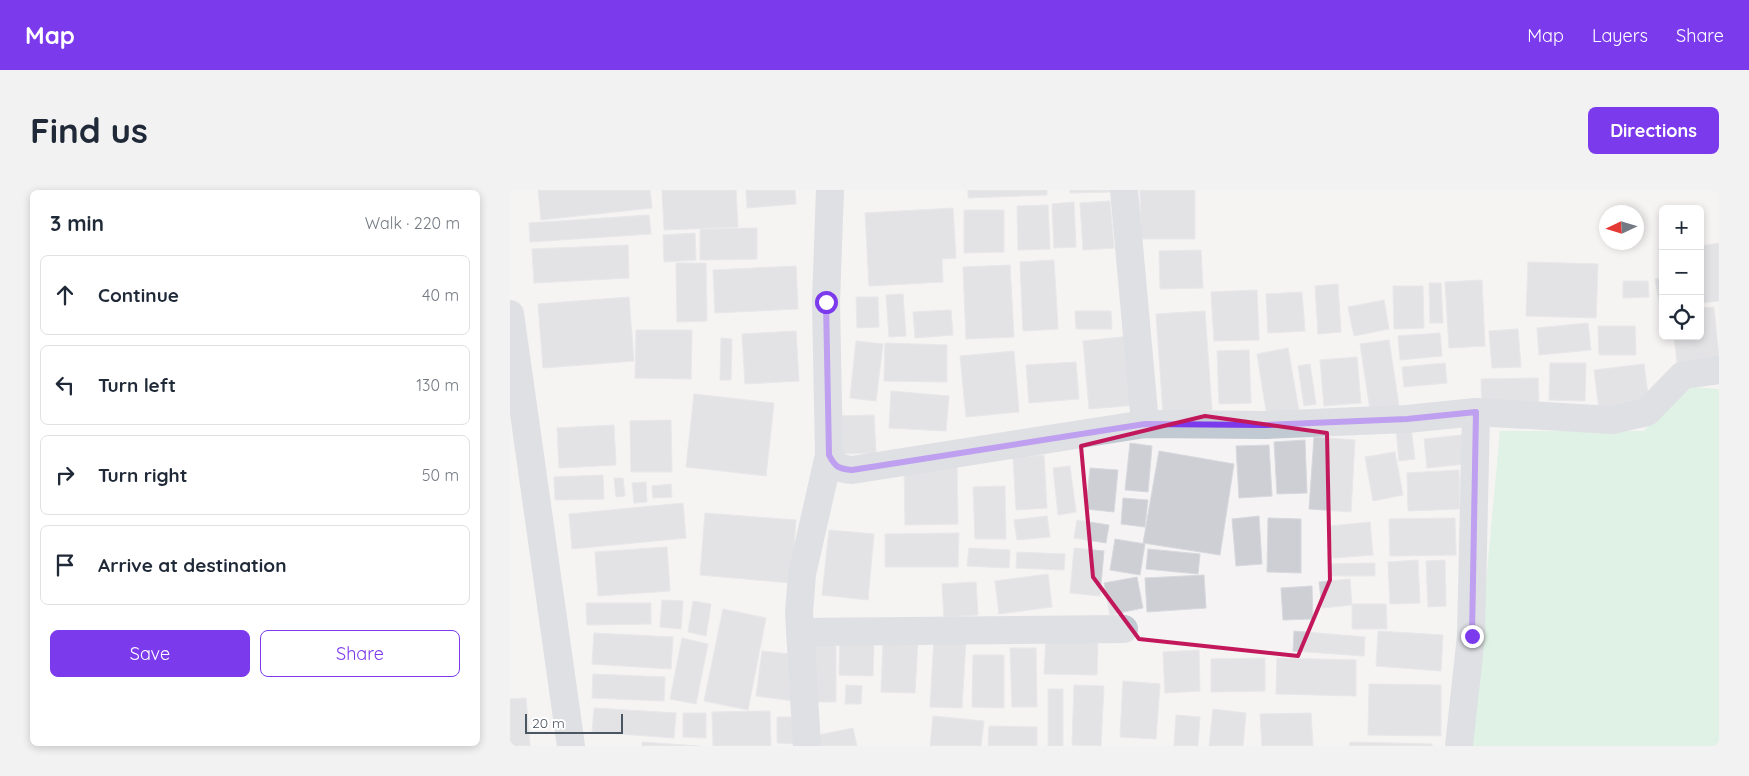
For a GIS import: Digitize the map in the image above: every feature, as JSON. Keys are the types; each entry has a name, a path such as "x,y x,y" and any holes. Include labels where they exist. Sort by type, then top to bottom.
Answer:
{"street":[{"path":"807,746 800,632 802,574 829,455 826,302 830,190"},
{"path":"1124,190 1145,424"},
{"path":"510,314 572,746"},
{"path":"829,455 834,465 840,469 852,470 1145,424 1266,425 1407,419 1476,412 1612,420 1647,412 1683,375 1719,370"},
{"path":"1459,746 1472,636 1476,412"},
{"path":"800,632 1124,628"}],"highlighted area":[{"path":"1205,416 1327,433 1330,580 1298,656 1139,639 1093,577 1081,446"}],"green space":[{"path":"1682,386 1719,389 1719,746 1471,746 1500,431 1644,431"}],"building":[{"path":"538,190 650,190 652,208 541,220"},
{"path":"662,190 736,190 738,227 664,230"},
{"path":"746,190 795,190 796,204 747,208"},
{"path":"968,190 1047,190 1047,195 968,198"},
{"path":"1070,190 1111,190 1111,192 1070,193"},
{"path":"1140,190 1195,190 1195,239 1141,239"},
{"path":"1110,201 1114,248 1083,250 1080,203"},
{"path":"1074,202 1076,247 1054,248 1052,204"},
{"path":"1048,205 1050,249 1018,250 1017,206"},
{"path":"953,208 956,258 942,259 943,282 869,286 865,213"},
{"path":"964,210 1004,210 1004,252 964,253"},
{"path":"649,215 651,234 530,242 529,223"},
{"path":"757,228 757,259 700,260 700,229"},
{"path":"695,233 696,260 664,262 663,235"},
{"path":"1719,243 1719,301 1704,303 1704,245"},
{"path":"628,245 629,278 534,283 532,249"},
{"path":"1201,250 1203,288 1160,289 1159,251"},
{"path":"1054,260 1058,329 1023,331 1020,262"},
{"path":"1528,262 1598,264 1596,318 1526,316"},
{"path":"676,263 706,263 707,321 677,322"},
{"path":"1010,265 1014,337 966,339 963,267"},
{"path":"796,266 798,309 715,313 713,270"},
{"path":"1659,278 1659,301 1655,279"},
{"path":"1482,280 1485,346 1449,348 1445,282"},
{"path":"1623,281 1648,281 1649,297 1623,298"},
{"path":"1429,283 1441,283 1443,323 1430,323"},
{"path":"1338,284 1341,332 1318,334 1315,286"},
{"path":"1393,286 1423,286 1424,328 1394,329"},
{"path":"1257,290 1259,340 1214,341 1211,292"},
{"path":"1302,292 1305,331 1268,333 1266,294"},
{"path":"903,294 906,336 889,337 886,295"},
{"path":"629,297 634,361 543,368 538,304"},
{"path":"856,297 878,297 879,327 857,328"},
{"path":"1384,300 1389,329 1354,336 1348,307"},
{"path":"1714,307 1719,357 1677,362 1674,340 1704,340 1704,308"},
{"path":"951,310 953,335 915,338 913,312"},
{"path":"1075,311 1111,311 1112,329 1076,329"},
{"path":"1205,311 1212,410 1163,413 1156,314"},
{"path":"1588,323 1591,350 1539,355 1537,328"},
{"path":"1598,326 1635,326 1636,355 1599,355"},
{"path":"1518,329 1521,367 1492,368 1489,331"},
{"path":"636,330 692,330 691,379 635,378"},
{"path":"796,331 799,381 745,384 742,334"},
{"path":"1440,333 1442,356 1400,360 1398,336"},
{"path":"1131,336 1138,405 1089,409 1083,341"},
{"path":"721,338 732,339 731,380 720,380"},
{"path":"1389,340 1399,406 1370,410 1360,344"},
{"path":"856,341 883,344 876,401 850,398"},
{"path":"885,343 947,345 947,382 884,381"},
{"path":"1288,348 1299,411 1267,417 1257,354"},
{"path":"1249,350 1251,403 1219,404 1217,351"},
{"path":"1014,351 1019,412 966,417 960,356"},
{"path":"1357,357 1361,403 1324,406 1320,360"},
{"path":"1076,362 1079,399 1029,403 1026,365"},
{"path":"1445,363 1447,383 1404,387 1402,367"},
{"path":"1550,363 1586,363 1585,401 1549,400"},
{"path":"1310,364 1316,404 1304,406 1298,366"},
{"path":"1644,364 1649,402 1599,409 1594,370"},
{"path":"1538,378 1539,404 1482,405 1481,379"},
{"path":"891,391 949,396 946,431 889,428"},
{"path":"694,394 774,403 766,476 686,467"},
{"path":"874,415 876,453 839,454 838,416"},
{"path":"671,420 672,472 631,472 630,421"},
{"path":"614,425 616,465 559,468 557,428"},
{"path":"1411,427 1415,459 1399,461 1396,429"},
{"path":"1462,435 1465,464 1427,468 1424,439"},
{"path":"1314,437 1355,440 1351,512 1309,509"},
{"path":"1305,440 1307,493 1277,494 1274,442"},
{"path":"1130,443 1152,446 1148,492 1125,490"},
{"path":"1269,445 1272,496 1239,498 1236,446"},
{"path":"1159,451 1234,464 1220,555 1143,543"},
{"path":"1395,452 1403,495 1373,501 1365,457"},
{"path":"1044,455 1047,508 1016,510 1013,458"},
{"path":"957,464 958,524 905,525 904,465"},
{"path":"1070,466 1076,512 1058,515 1053,468"},
{"path":"1090,468 1118,470 1114,512 1086,509"},
{"path":"1459,470 1460,509 1408,511 1407,473"},
{"path":"603,475 604,499 555,500 554,477"},
{"path":"614,478 623,478 625,496 616,497"},
{"path":"646,482 647,502 634,503 632,483"},
{"path":"671,484 672,497 653,498 652,486"},
{"path":"1005,486 1006,539 975,539 973,487"},
{"path":"1123,498 1148,500 1145,527 1121,524"},
{"path":"683,503 686,538 572,549 569,514"},
{"path":"705,513 796,520 791,583 700,575"},
{"path":"1047,516 1050,537 1017,540 1014,520"},
{"path":"1259,516 1262,564 1236,566 1232,519"},
{"path":"1268,518 1301,519 1301,573 1267,572"},
{"path":"1455,518 1456,555 1390,556 1389,519"},
{"path":"1077,520 1109,525 1106,543 1074,538"},
{"path":"1370,522 1373,555 1333,558 1330,526"},
{"path":"829,530 874,534 868,600 822,595"},
{"path":"959,533 958,567 885,567 885,534"},
{"path":"1115,539 1145,544 1140,575 1110,570"},
{"path":"667,547 670,591 598,596 595,552"},
{"path":"969,548 1010,550 1009,568 967,566"},
{"path":"1074,548 1104,551 1100,596 1070,593"},
{"path":"1148,549 1200,554 1198,574 1146,569"},
{"path":"1017,552 1065,554 1064,570 1016,568"},
{"path":"1418,560 1420,603 1390,604 1388,562"},
{"path":"1445,560 1446,606 1428,607 1426,561"},
{"path":"1375,563 1375,576 1329,576 1329,564"},
{"path":"1048,574 1052,607 999,614 995,581"},
{"path":"1204,575 1206,608 1147,612 1145,578"},
{"path":"1137,577 1143,608 1110,615 1104,583"},
{"path":"1350,579 1352,605 1322,608 1319,582"},
{"path":"976,582 978,615 944,617 942,584"},
{"path":"1312,586 1313,619 1283,620 1281,588"},
{"path":"662,600 683,601 681,629 660,627"},
{"path":"693,601 711,604 706,636 688,632"},
{"path":"586,603 651,603 651,624 587,625"},
{"path":"1352,604 1386,604 1387,629 1352,629"},
{"path":"723,609 766,618 748,710 704,701"},
{"path":"1294,631 1365,637 1364,656 1293,651"},
{"path":"1378,631 1443,635 1441,671 1376,666"},
{"path":"594,633 673,637 671,669 592,664"},
{"path":"836,635 836,702 811,702 810,636"},
{"path":"682,638 708,644 696,704 670,699"},
{"path":"934,638 966,640 962,708 930,707"},
{"path":"1046,638 1098,640 1097,675 1044,674"},
{"path":"840,639 874,639 873,676 839,675"},
{"path":"883,640 918,641 915,693 881,692"},
{"path":"1010,648 1036,648 1037,707 1012,707"},
{"path":"1199,650 1200,691 1165,693 1163,652"},
{"path":"762,651 800,655 794,701 756,696"},
{"path":"973,655 1004,655 1004,708 972,707"},
{"path":"1265,658 1265,691 1211,692 1211,659"},
{"path":"1277,658 1356,660 1356,696 1276,694"},
{"path":"593,674 665,677 664,701 592,698"},
{"path":"1123,681 1160,684 1156,739 1120,737"},
{"path":"1369,684 1441,685 1441,736 1368,735"},
{"path":"846,685 862,686 861,704 845,704"},
{"path":"1074,685 1104,686 1101,746 1072,745"},
{"path":"1048,689 1063,689 1063,746 1048,746"},
{"path":"526,698 530,746 510,746 510,699"},
{"path":"594,708 676,713 674,738 592,732"},
{"path":"1213,709 1246,713 1243,746 1209,746"},
{"path":"770,711 771,746 713,746 712,712"},
{"path":"683,713 706,713 706,738 683,737"},
{"path":"1311,713 1313,746 1262,746 1260,714"},
{"path":"1176,715 1200,717 1198,746 1174,746"},
{"path":"933,716 984,721 981,746 930,746"},
{"path":"777,717 799,717 798,744 777,743"},
{"path":"989,726 1037,727 1037,746 988,746"},
{"path":"853,728 857,746 816,746 814,736"},
{"path":"642,742 699,746 642,746"},
{"path":"1350,742 1432,744 1432,746 1349,746"}],"route":[{"path":"826,302 829,455 834,465 840,469 852,470 1145,424 1266,425 1407,419 1476,412 1472,636"}]}
